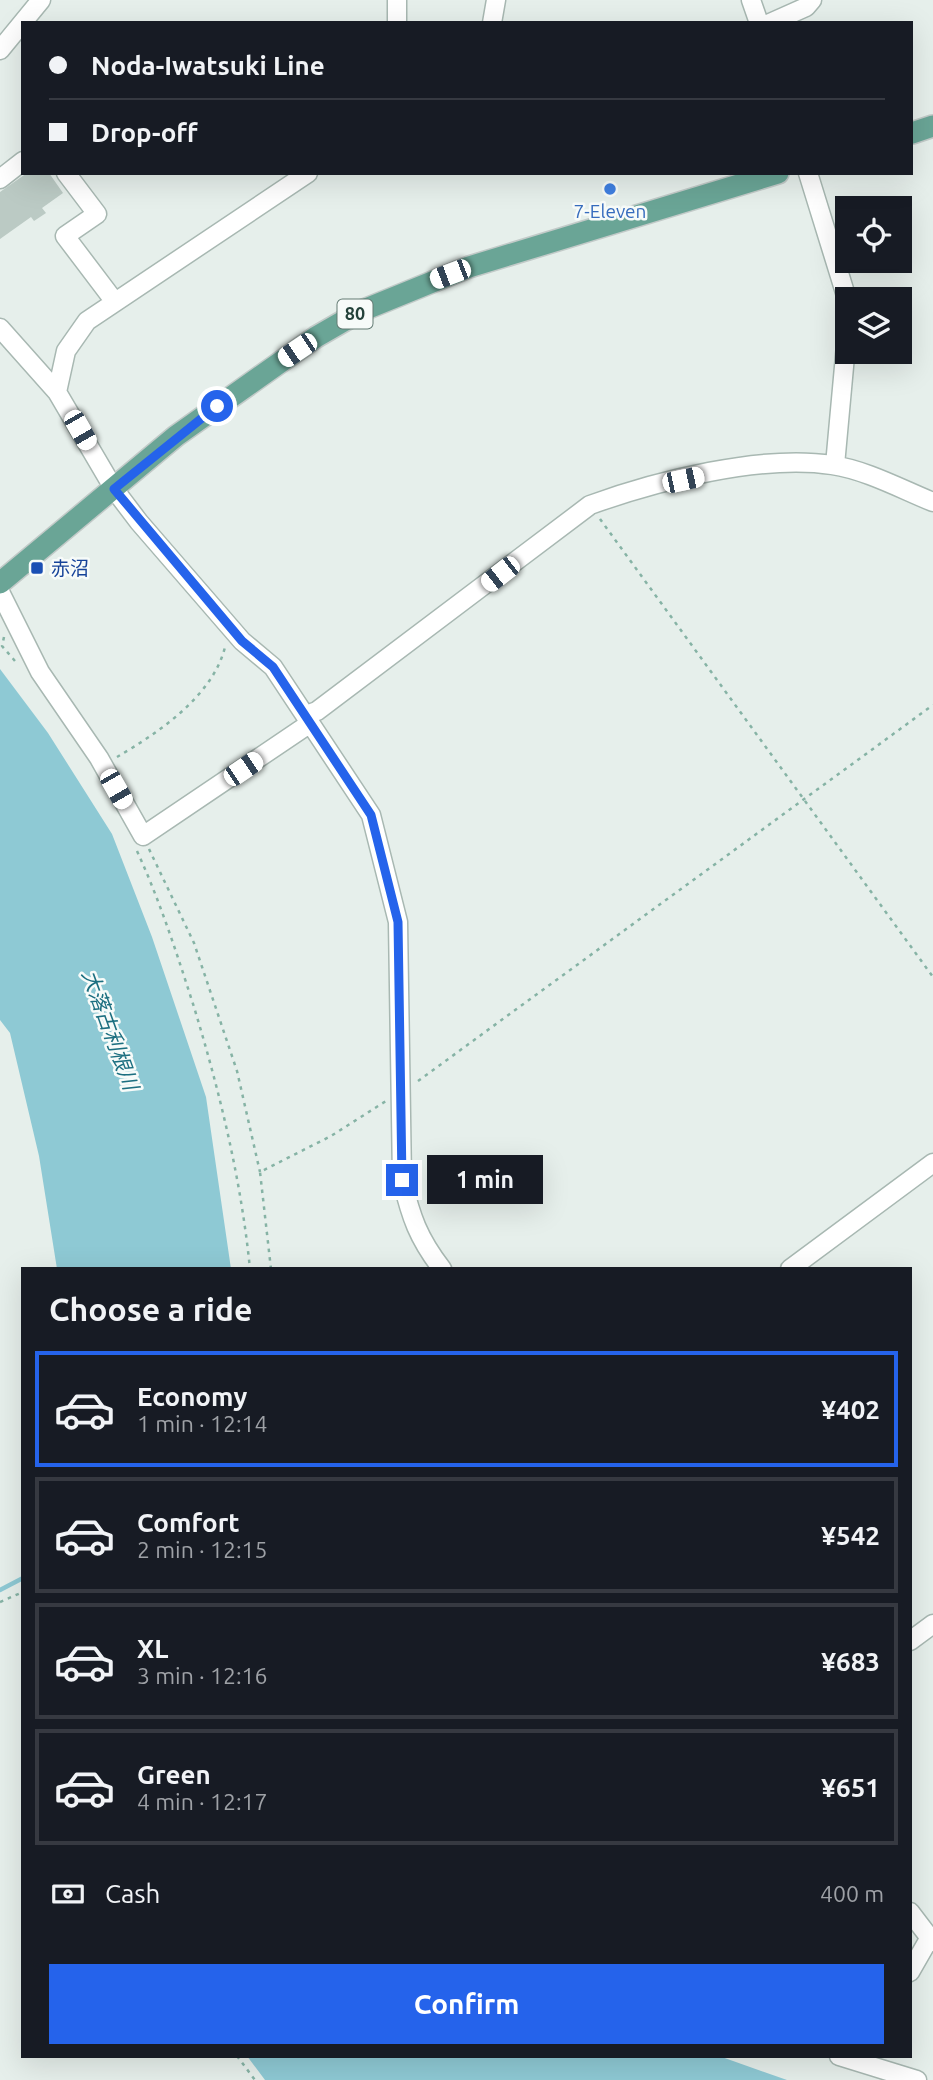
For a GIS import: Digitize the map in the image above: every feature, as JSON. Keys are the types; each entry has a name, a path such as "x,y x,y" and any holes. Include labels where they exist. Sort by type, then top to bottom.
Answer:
{"main road":[{"path":"913,133 933,126"},
{"name":"80","path":"0,583 176,436 316,337 361,311 469,267 771,175"}],"street":[{"path":"28,21 41,0"},
{"path":"397,0 397,21"},
{"path":"492,21 496,0"},
{"path":"751,0 758,21"},
{"path":"774,21 806,7 812,0"},
{"path":"0,50 19,36"},
{"path":"0,179 21,163"},
{"path":"67,175 97,215 65,236 115,302"},
{"path":"57,391 66,351 87,321 305,175"},
{"path":"809,175 843,287"},
{"path":"0,328 57,391 114,489 230,627 273,667 371,815 398,922 402,1180 412,1220 423,1245 440,1267"},
{"path":"835,465 844,364"},
{"path":"0,592 40,672 103,765 140,842 307,720 590,505 631,490 763,463 802,462 835,465 933,502"},
{"path":"792,1267 933,1163"},
{"path":"912,1640 933,1624"},
{"path":"912,1915 931,1941 912,1969"},
{"path":"860,2059 917,2080"}],"path":[{"path":"590,505 933,977"},
{"path":"10,614 2,646 20,667"},
{"path":"103,765 164,725 195,698 214,676 224,653 230,627"},
{"path":"260,1172 331,1136 401,1091 933,705"},
{"path":"140,842 194,943 237,1071 260,1172 271,1267"},
{"path":"140,842 209,1058 231,1141 250,1267"},
{"path":"0,1602 21,1593"},
{"path":"238,2058 255,2080"}],"water":[{"name":"大落古利根川","path":"0,669 48,733 112,834 152,937 206,1097 231,1267 57,1267 39,1156 10,1033 0,1020"},
{"path":"248,2058 725,2058 787,2080 265,2080"}],"building":[{"path":"24,175 50,175 63,193 42,208 46,213 34,221 31,217 0,239 0,192"}],"waterway":[{"path":"0,1590 21,1579"}],"place":[{"name":"7-Eleven","path":"610,189"},
{"name":"赤沼","path":"37,568"}],"route":[{"path":"217,406 176,436 114,489 139,522 242,641 273,667 371,815 398,922 402,1180"}]}
